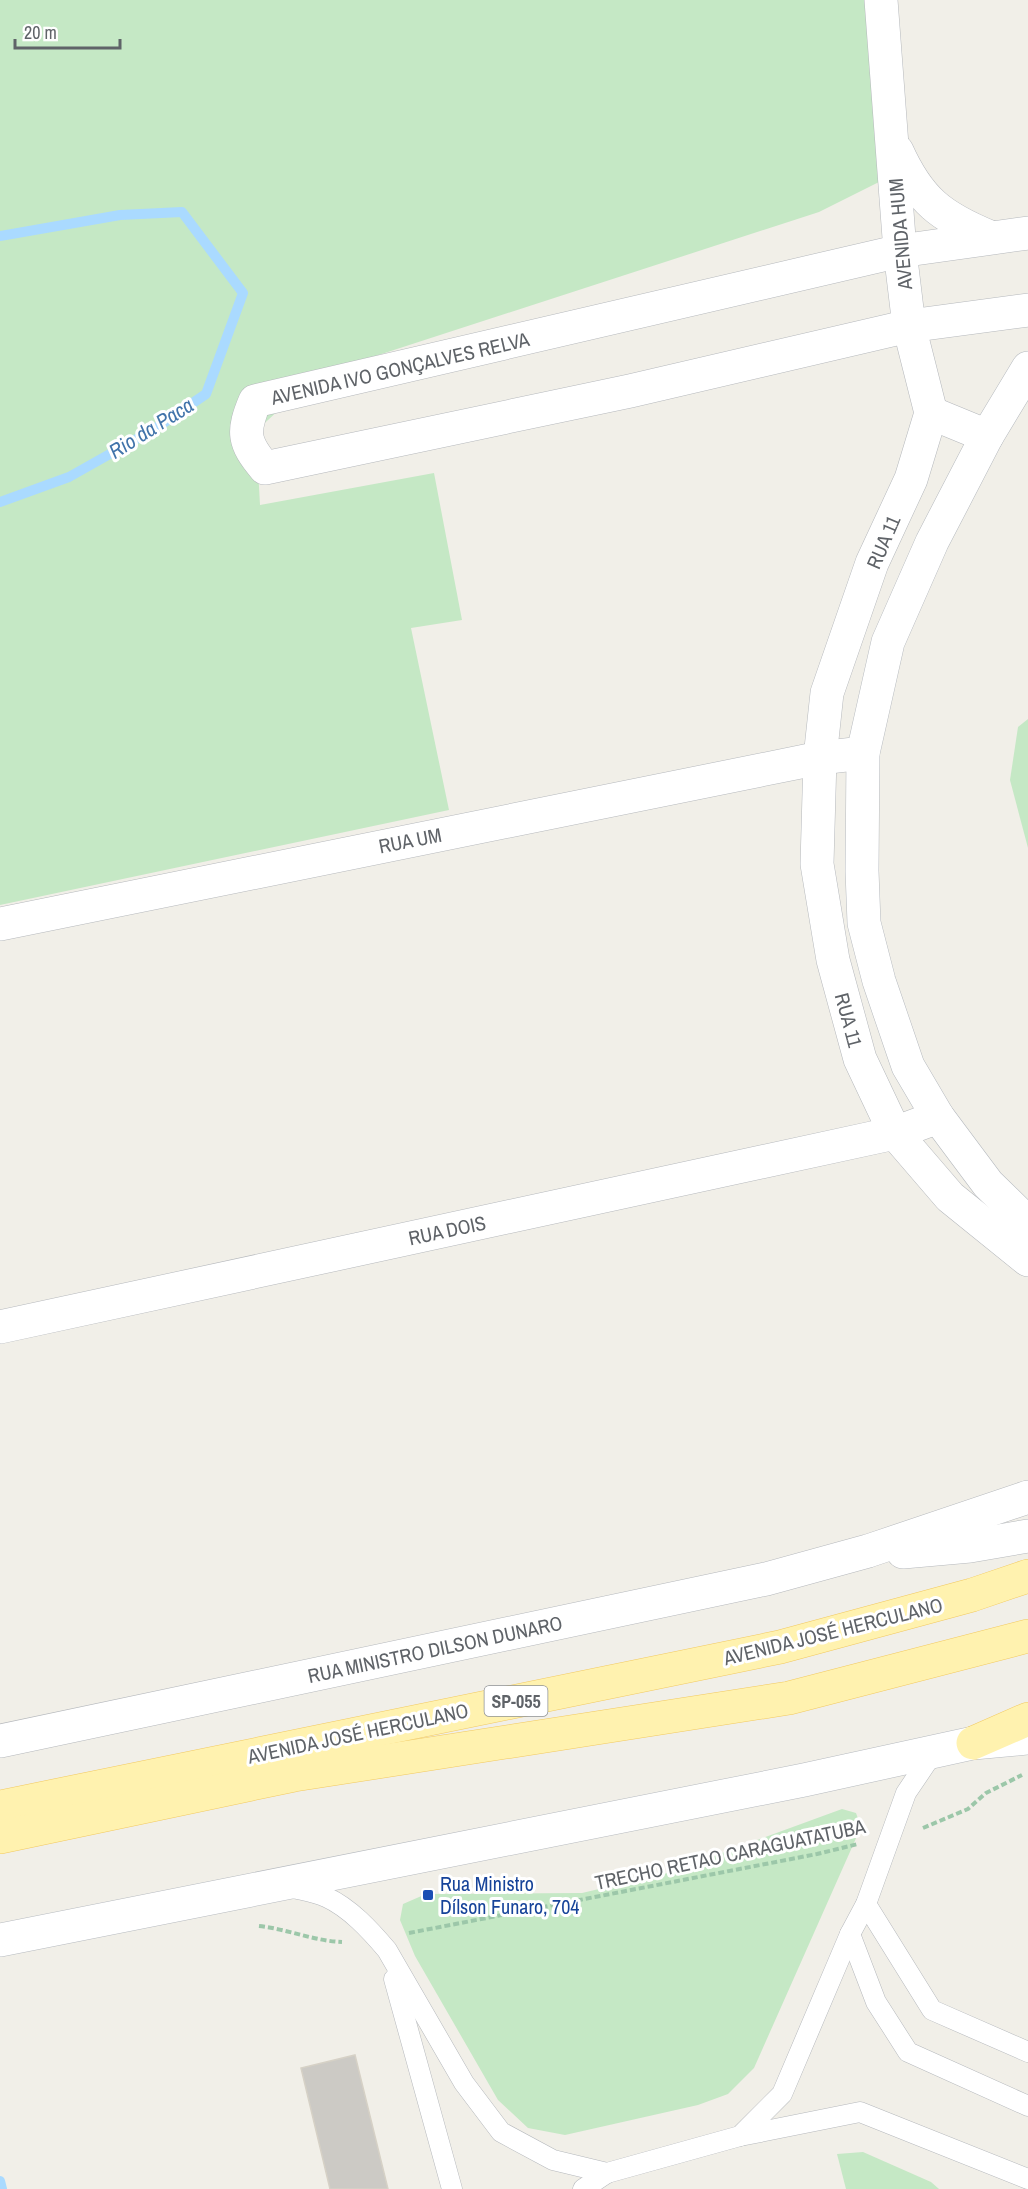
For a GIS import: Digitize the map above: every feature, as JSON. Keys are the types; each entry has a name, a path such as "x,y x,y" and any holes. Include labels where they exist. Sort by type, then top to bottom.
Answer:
{"main road":[{"name":"AVENIDA JOSÉ HERCULANO","path":"0,1807 780,1647 972,1595 1028,1576"},
{"name":"AVENIDA JOSÉ HERCULANO","path":"0,1837 294,1774 789,1698 1028,1636"},
{"path":"973,1743 1028,1719"}],"street":[{"name":"AVENIDA HUM","path":"881,0 900,251 909,326"},
{"name":"AVENIDA HUM","path":"892,141 920,194 954,222 991,238"},
{"name":"AVENIDA IVO GONÇALVES RELVA","path":"1028,233 900,251 255,401 245,425 249,449 264,468 630,391 909,326 1028,310"},
{"path":"909,326 931,413 987,436"},
{"name":"RUA 11","path":"1028,368 987,436 933,542 888,642 863,753 864,923 879,981 908,1066 938,1117 988,1184 1028,1223"},
{"name":"RUA 11","path":"931,413 911,479 872,564 827,693 820,758 817,864 833,960 860,1059 895,1133 950,1197 1028,1260"},
{"path":"820,758 863,753"},
{"name":"RUA UM","path":"0,924 820,758"},
{"path":"895,1133 938,1117"},
{"name":"RUA DOIS","path":"0,1327 895,1133"},
{"name":"RUA MINISTRO DILSON DUNARO","path":"0,1740 766,1578 868,1551 1028,1497"},
{"name":"RUA MINISTRO DILSON DUNARO","path":"868,1551 915,1552 1028,1536"},
{"path":"0,1940 973,1743 1028,1738"}],"lane":[{"path":"740,2136 782,2094 850,1934 866,1904 906,1792 933,1752"},
{"path":"278,1884 326,1897 353,1915 381,1944 464,2083 501,2132 553,2160 607,2173"},
{"path":"866,1904 932,2010 1028,2052"},
{"path":"850,1934 876,2002 908,2052 1028,2106"},
{"path":"381,1944 452,2189"},
{"path":"583,2189 607,2173 740,2136 860,2112 1028,2179"}],"path":[{"name":"TRECHO RETAO CARAGUATATUBA","path":"257,1926 280,1928 324,1941 381,1944 405,1933 817,1854 918,1830 955,1816 968,1809 986,1793 1028,1773"}],"green space":[{"path":"0,0 867,0 883,180 819,212 317,375 256,431 260,505 434,473 462,620 411,628 449,810 0,905"},
{"path":"1028,719 1028,848 1010,780 1018,727"},
{"path":"842,1809 856,1813 861,1827 754,2068 728,2094 698,2105 565,2135 528,2128 498,2100 415,1956 400,1920 403,1904 426,1894 582,1893 667,1873"},
{"path":"863,2152 931,2182 939,2189 846,2189 837,2154"}],"building":[{"path":"355,2055 388,2189 330,2189 301,2068"}],"waterway":[{"name":"Rio da Paca","path":"0,236 120,215 182,212 243,293 206,394 156,428 69,477 0,502"},
{"path":"0,2181 2,2189"}],"place":[{"name":"Rua Ministro Dílson Funaro, 704","path":"428,1895"}]}
